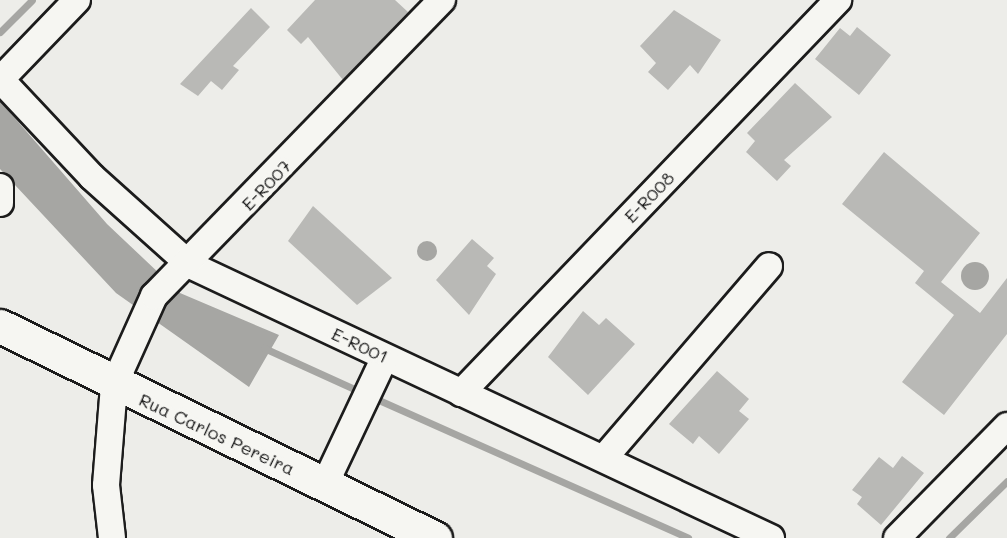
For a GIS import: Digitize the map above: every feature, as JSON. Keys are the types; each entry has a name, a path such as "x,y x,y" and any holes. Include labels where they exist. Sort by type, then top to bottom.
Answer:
{"street":[{"path":"0,80 77,0"},
{"name":"E-R007","path":"112,538 106,485 114,386 155,296 190,265 442,0"},
{"name":"E-R008","path":"461,393 838,0"},
{"name":"E-R001","path":"0,80 92,177 190,265 461,393 604,457 771,538"},
{"path":"0,187 0,203"},
{"path":"604,457 769,266"},
{"name":"Rua Carlos Pereira","path":"0,326 114,386 435,538"},
{"path":"325,484 368,382 385,357"},
{"path":"897,538 1007,426"}],"shaded area":[{"path":"0,101 107,224 180,293 279,335 249,387 116,293 0,169"},
{"path":"427,241 434,244 437,251 434,258 427,261 420,258 417,251 420,244"},
{"path":"975,262 985,266 989,276 985,286 975,290 965,286 961,276 965,266"}],"building":[{"path":"315,0 395,0 408,12 343,80 308,37 301,44 287,30"},
{"path":"251,8 270,27 233,66 239,70 222,90 211,81 198,96 180,84"},
{"path":"674,10 721,40 698,74 690,65 668,90 648,72 656,63 640,46"},
{"path":"857,27 891,55 859,95 815,59 840,28 850,36"},
{"path":"795,83 832,117 784,160 791,166 777,181 746,152 755,141 747,133"},
{"path":"884,152 980,233 941,282 980,313 1007,278 1007,334 944,415 902,382 954,315 915,283 924,271 842,204"},
{"path":"313,206 392,278 357,305 288,241"},
{"path":"472,239 494,258 487,266 496,274 469,315 436,280"},
{"path":"583,311 599,325 606,318 635,344 588,395 548,357"},
{"path":"717,371 749,399 739,411 749,419 719,454 699,436 693,444 669,424"},
{"path":"902,456 924,473 881,525 857,504 862,497 852,490 879,457 893,468"}],"waterway":[{"path":"0,32 32,0"},
{"path":"264,348 361,392"},
{"path":"372,397 688,538"},
{"path":"949,538 1007,481"}]}
